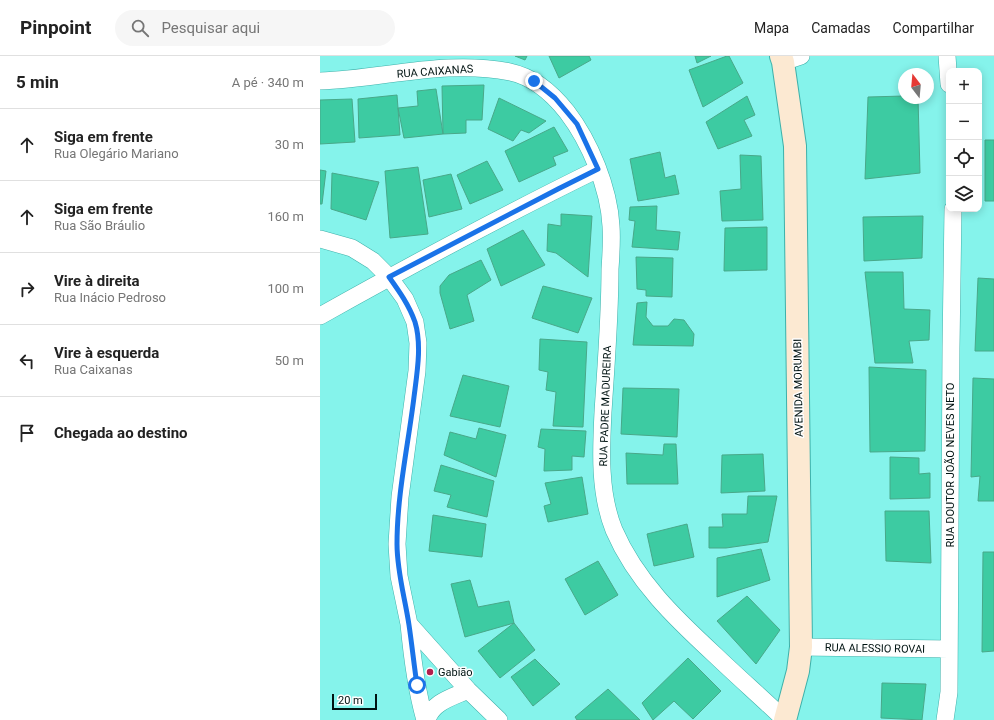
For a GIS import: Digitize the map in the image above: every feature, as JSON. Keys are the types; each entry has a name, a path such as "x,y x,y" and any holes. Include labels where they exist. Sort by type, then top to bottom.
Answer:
{"main road":[{"name":"AVENIDA MORUMBI","path":"785,720 798,671 802,647 795,146 788,58"}],"street":[{"path":"947,56 948,68"},
{"name":"RUA CAIXANAS","path":"320,81 338,81 439,69 478,67 512,73 534,81 555,98 577,124 598,169"},
{"path":"320,316 389,277 598,169"},
{"name":"RUA PADRE MADUREIRA","path":"598,169 606,196 611,225 610,296 602,428 602,469 606,497 614,528 629,562 652,592 683,625 785,720"},
{"name":"RUA DOUTOR JOÃO NEVES NETO","path":"945,720 950,692 953,212"},
{"path":"320,239 352,248 373,261 389,277 405,299 415,322 418,343 417,371 400,497 397,544 399,576 409,624 412,654 421,707 426,720"},
{"path":"409,624 468,690 499,720"},
{"name":"RUA ALESSIO ROVAI","path":"802,647 950,649"},
{"path":"426,720 433,708 441,702 468,690"}],"building":[{"path":"515,56 527,56 525,60"},
{"path":"549,56 589,56 591,60 559,78"},
{"path":"695,56 711,56 697,63"},
{"path":"729,56 743,83 703,107 689,70"},
{"path":"484,85 482,120 466,120 466,133 443,134 442,86"},
{"path":"436,89 443,134 404,138 398,108 418,106 417,91"},
{"path":"397,95 400,135 359,138 358,99"},
{"path":"747,96 755,115 744,120 752,136 718,149 706,122"},
{"path":"898,96 898,104 918,104 920,173 865,179 868,97"},
{"path":"499,98 546,121 529,133 521,130 513,141 488,129"},
{"path":"352,99 355,142 320,144 320,100"},
{"path":"554,127 568,151 553,157 556,165 519,182 505,151"},
{"path":"985,140 994,140 994,201 985,201"},
{"path":"660,152 665,178 675,175 679,194 638,201 630,159"},
{"path":"740,155 761,156 763,220 722,221 720,191 741,189"},
{"path":"487,161 503,190 470,204 457,175"},
{"path":"418,167 428,234 390,238 385,171"},
{"path":"320,170 326,171 322,204 320,204"},
{"path":"332,173 379,182 366,220 331,209"},
{"path":"451,174 462,209 429,217 423,180"},
{"path":"657,206 656,230 680,232 678,250 632,247 635,221 629,220 630,207"},
{"path":"561,214 592,216 588,277 556,253 547,251 548,224 561,226"},
{"path":"923,216 922,258 864,261 863,217"},
{"path":"767,227 767,270 724,271 725,228"},
{"path":"523,230 545,265 501,286 487,249"},
{"path":"636,257 673,258 672,297 646,296 646,290 637,289"},
{"path":"481,260 491,280 467,295 474,321 450,329 440,293 440,286 449,275"},
{"path":"865,272 903,272 904,309 930,310 929,340 909,341 913,363 875,363"},
{"path":"978,278 994,279 994,351 975,351"},
{"path":"543,286 592,298 578,333 532,318"},
{"path":"647,302 646,317 653,326 668,326 674,319 684,320 694,334 693,346 633,345 637,303"},
{"path":"540,339 587,342 583,427 553,426 556,392 546,390 548,372 539,370"},
{"path":"869,367 926,370 925,451 870,452"},
{"path":"463,375 509,386 500,427 450,416"},
{"path":"973,378 994,379 994,501 978,501 980,476 971,477"},
{"path":"623,388 679,389 677,437 621,434"},
{"path":"479,428 506,435 496,477 444,455 450,432 476,439"},
{"path":"541,429 586,431 584,457 572,456 572,470 544,471 545,449 538,447"},
{"path":"664,444 676,444 678,484 627,484 626,453 663,455"},
{"path":"763,454 765,491 721,493 722,455"},
{"path":"890,457 919,458 919,474 930,473 930,498 890,499"},
{"path":"441,465 494,481 487,517 447,507 451,495 434,491"},
{"path":"582,477 588,514 548,522 544,506 551,504 545,483"},
{"path":"748,496 777,496 768,542 726,548 709,548 709,527 723,527 722,514 747,514"},
{"path":"885,511 929,511 931,563 886,561"},
{"path":"433,515 486,524 482,557 429,551"},
{"path":"687,524 694,557 654,566 647,534"},
{"path":"761,549 770,580 717,597 717,558"},
{"path":"983,552 994,552 994,651 982,652"},
{"path":"598,561 618,595 585,615 565,579"},
{"path":"470,580 478,607 509,601 514,623 465,637 451,584"},
{"path":"747,596 780,630 756,664 717,621"},
{"path":"514,623 535,650 500,678 478,651"},
{"path":"688,658 721,691 693,719 674,701 653,720 642,703"},
{"path":"535,659 560,684 533,706 511,677"},
{"path":"882,683 926,684 922,720 881,718"},
{"path":"608,689 640,720 577,720 575,717"}],"place":[{"name":"Gabião","path":"430,672"}],"route":[{"path":"417,685 409,624 399,576 397,544 400,497 417,371 418,343 415,322 405,299 389,277 598,169 577,124 555,98 534,81"}]}
